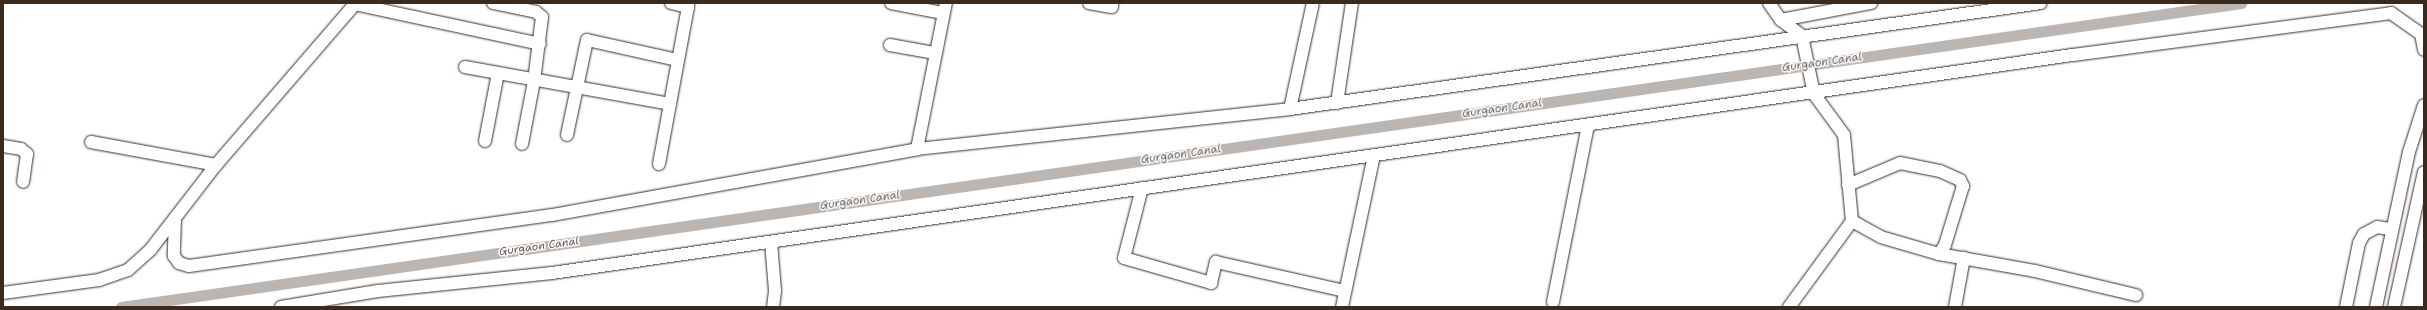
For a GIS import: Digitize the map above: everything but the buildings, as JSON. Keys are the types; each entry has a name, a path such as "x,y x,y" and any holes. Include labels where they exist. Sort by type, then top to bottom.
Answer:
{"street":[{"path":"493,3 536,12 542,17 540,44 522,144"},
{"path":"659,164 676,60 688,5 671,3"},
{"path":"891,3 944,8 917,149"},
{"path":"1089,3 1112,8 1112,3"},
{"path":"1290,109 1313,3"},
{"path":"1337,103 1352,3"},
{"path":"1769,3 1781,20 1802,36 1808,73 1814,94 1844,135 1852,221 1789,307"},
{"path":"1781,20 1871,3"},
{"path":"175,219 174,256 179,263 189,266 552,215 917,149 1337,103 2041,3"},
{"path":"3,293 116,276 138,262 175,219 216,165 355,4 540,44"},
{"path":"281,307 347,302 1374,155 2391,13 2421,34 2424,50"},
{"path":"567,134 575,87 587,40 676,60"},
{"path":"890,45 935,53"},
{"path":"465,66 534,81 670,104"},
{"path":"485,141 498,73"},
{"path":"2376,307 2390,229 2409,152 2424,105"},
{"path":"1553,302 1588,125"},
{"path":"91,142 216,165"},
{"path":"3,146 21,149 27,154 23,182"},
{"path":"1342,307 1374,155"},
{"path":"1848,185 1900,163 1940,171 1960,180 1963,186 1945,245 1939,254"},
{"path":"2394,307 2424,172"},
{"path":"1142,188 1124,258 1211,283 1216,262 1345,291"},
{"path":"1852,221 1881,237 1939,254 2136,295"},
{"path":"2346,307 2359,243 2364,234 2377,227 2390,229"},
{"path":"771,242 776,291 773,307"},
{"path":"1955,307 1964,258"}],"waterway":[{"name":"Gurgaon Canal","path":"121,307 2241,3"}]}
